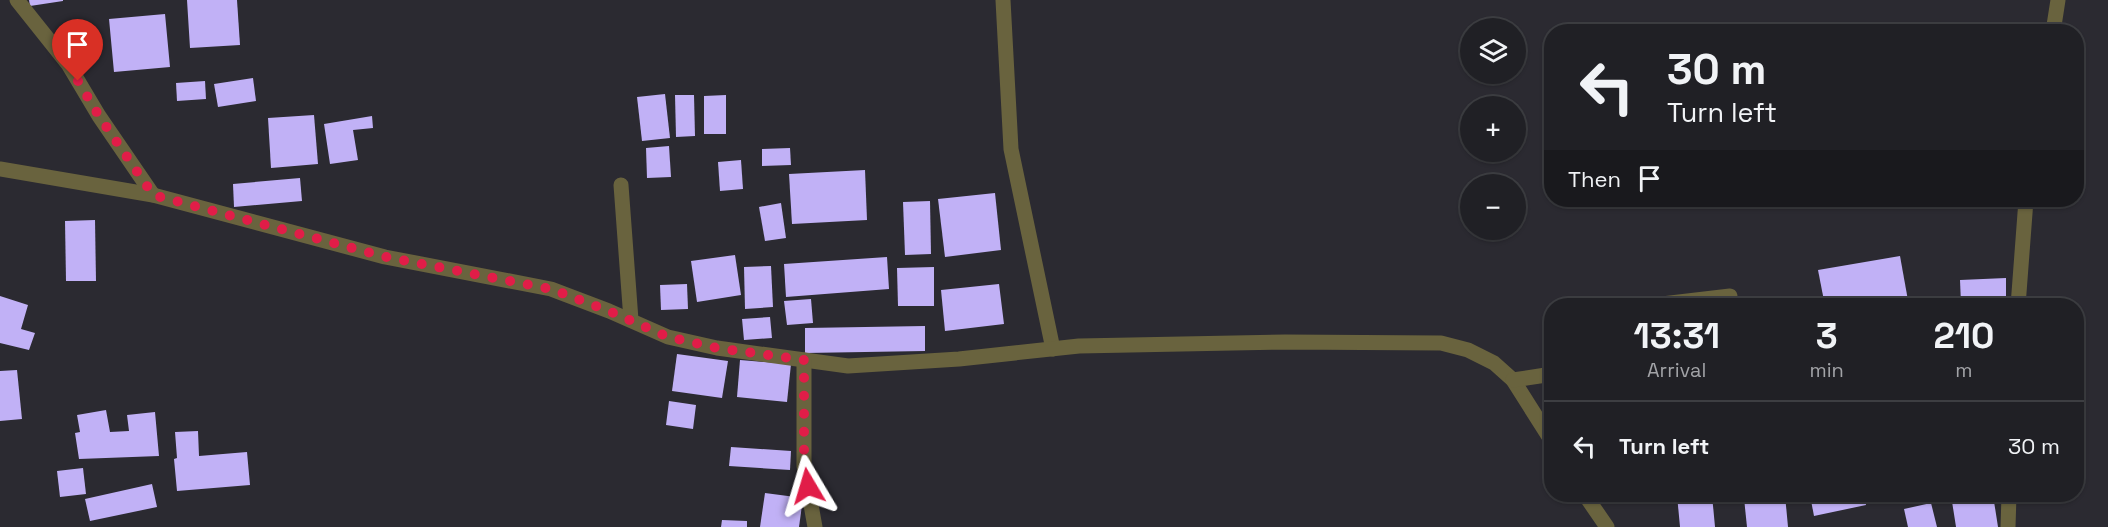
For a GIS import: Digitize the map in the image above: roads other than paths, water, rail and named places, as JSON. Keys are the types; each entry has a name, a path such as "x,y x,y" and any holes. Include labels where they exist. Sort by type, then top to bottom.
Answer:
{"street":[{"path":"17,0 68,64 99,116 153,195"},
{"path":"1003,0 1011,149 1053,349"},
{"path":"2055,24 2058,0"},
{"path":"0,169 153,195 386,257 551,289 668,337 717,348 848,366 959,359 1078,346 1273,342 1441,343 1468,350 1494,363 1513,380 1544,429"},
{"path":"621,185 631,320"},
{"path":"2019,298 2025,207"},
{"path":"1713,298 1730,296"},
{"path":"804,360 804,466 815,527"},
{"path":"1513,380 1544,375"},
{"path":"1590,502 1607,527"},
{"path":"2008,527 2009,502"}]}
